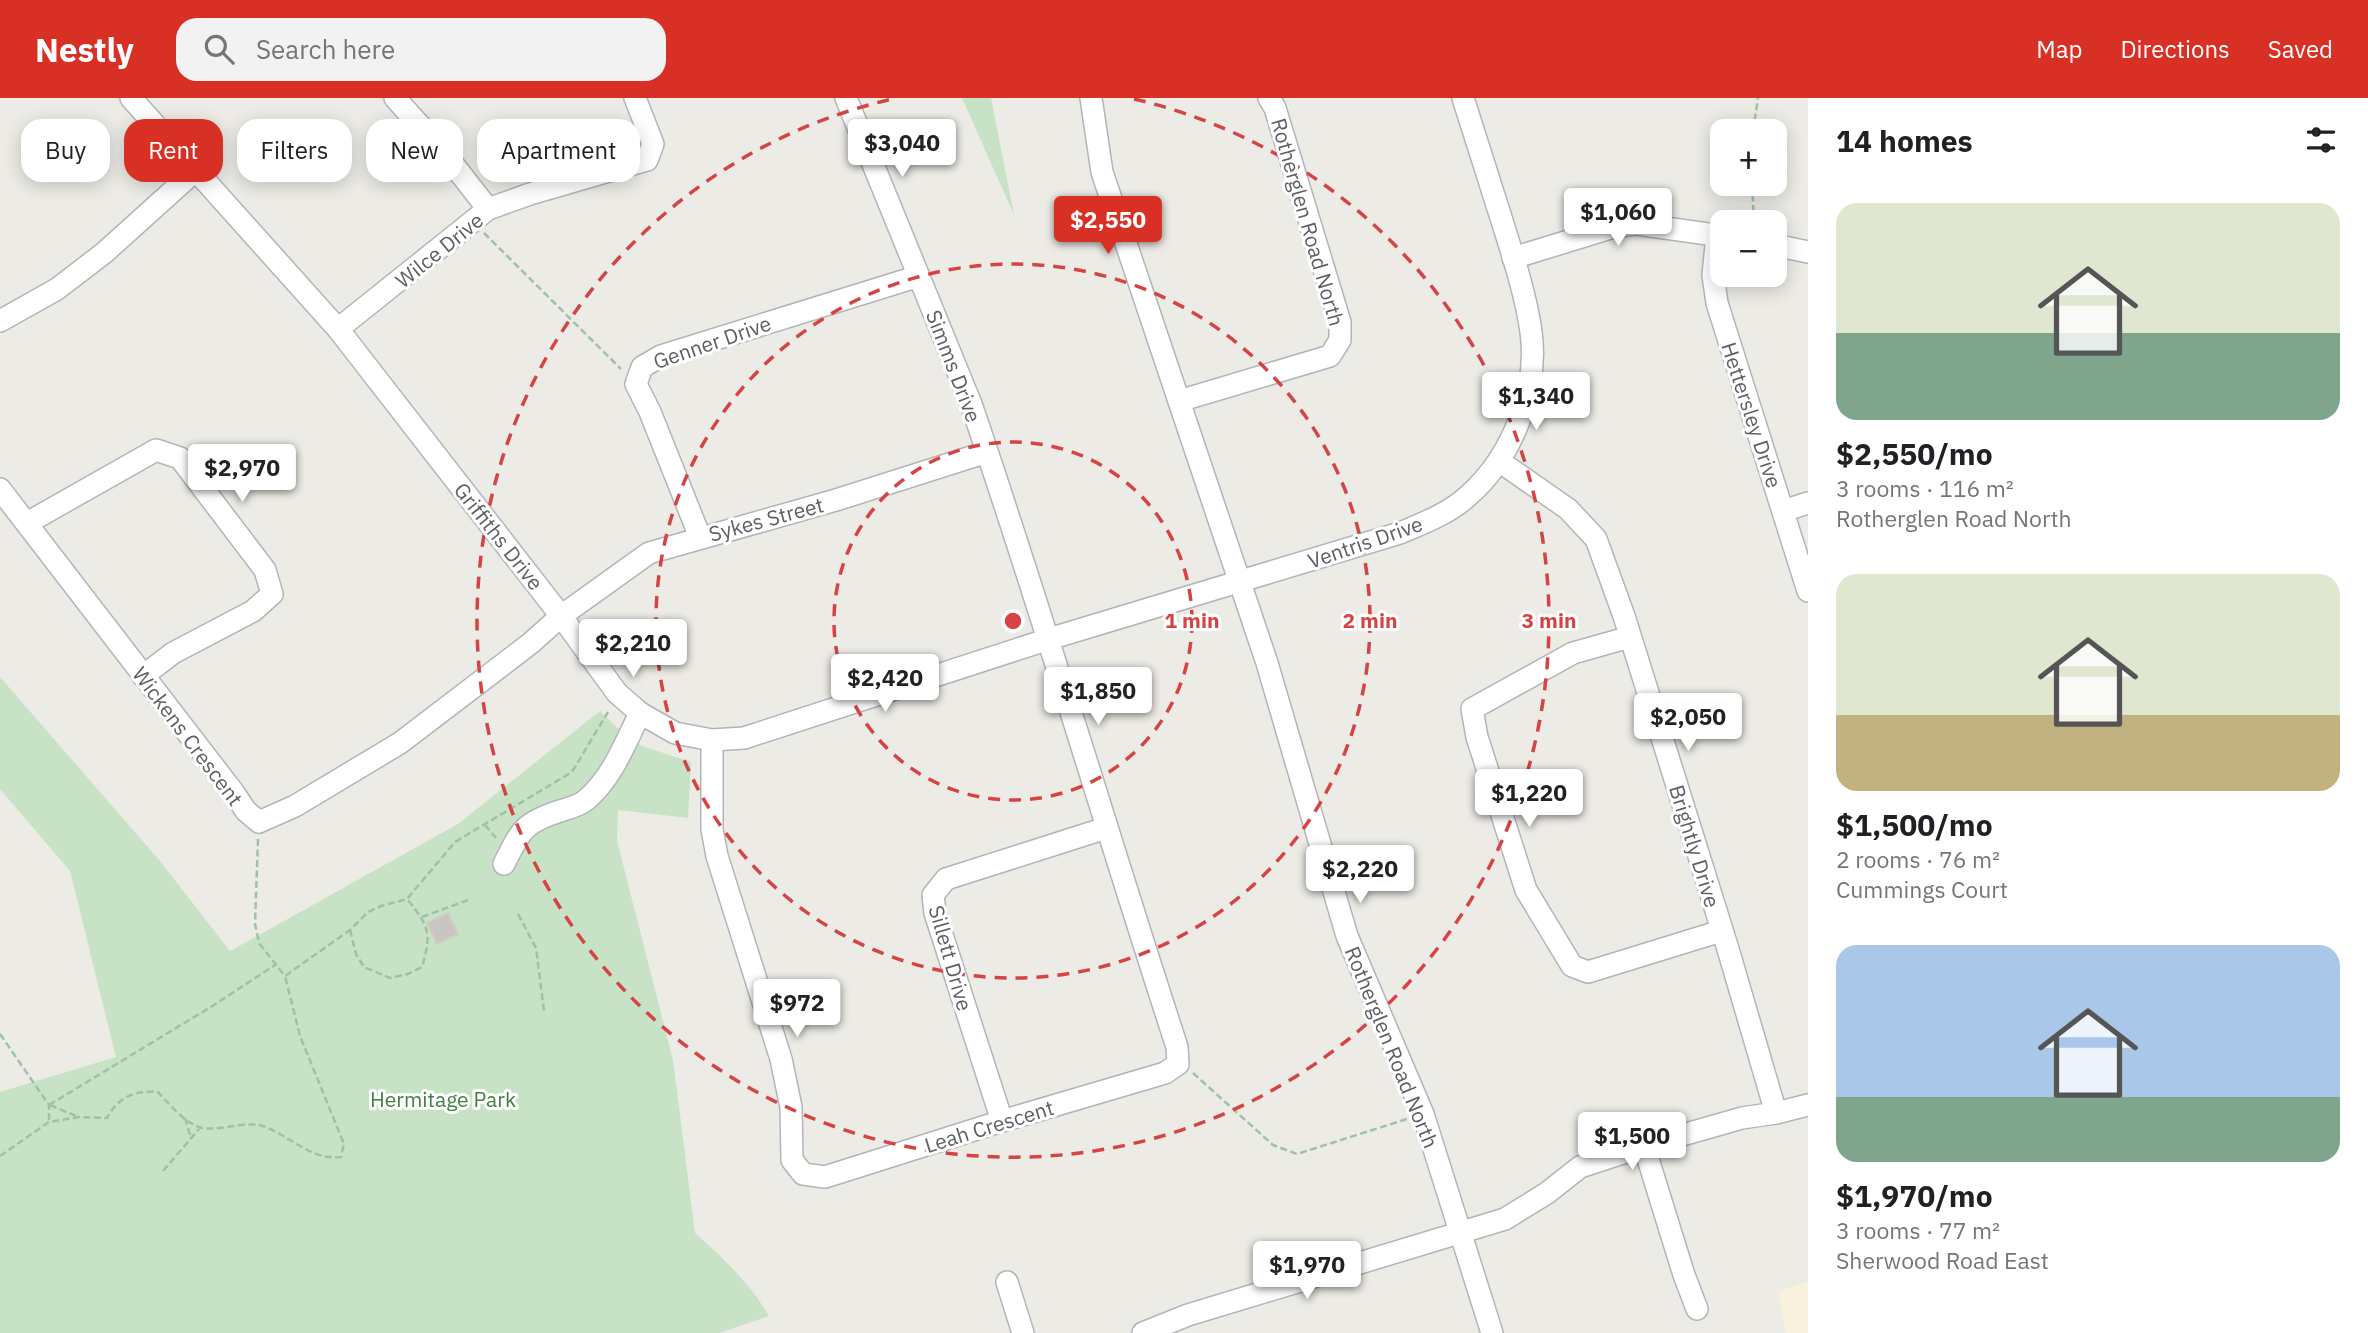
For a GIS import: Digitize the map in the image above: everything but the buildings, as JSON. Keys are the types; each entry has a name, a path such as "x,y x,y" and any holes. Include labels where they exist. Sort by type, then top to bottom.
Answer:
{"street":[{"name":"Griffiths Drive","path":"131,98 150,119"},
{"path":"395,98 442,150 481,216"},
{"name":"Wilce Drive","path":"338,329 481,216 530,194 647,160 653,144 635,98"},
{"name":"Simms Drive","path":"846,98 971,404 1049,639"},
{"name":"Rotherglen Road North","path":"1091,98 1102,172 1267,663 1347,936 1423,1114 1492,1333"},
{"name":"Rotherglen Road North","path":"1179,401 1330,356 1340,340 1340,322 1275,108 1269,98"},
{"name":"Ventris Drive","path":"1049,639 1400,533 1439,516 1469,496 1499,461 1517,424 1531,373 1531,334 1513,258 1463,98"},
{"path":"0,321 57,289 94,261 183,182"},
{"name":"Griffiths Drive","path":"207,182 338,329 561,616 617,693 640,713 675,733 712,740 744,738 1049,639"},
{"path":"1513,258 1618,226 1637,224 1710,235"},
{"path":"1787,248 1808,252"},
{"name":"Genner Drive","path":"700,537 650,412 636,384 642,367 661,356 919,276"},
{"name":"Hettersley Drive","path":"1715,287 1717,303 1808,591"},
{"path":"27,523 156,450 180,458 265,570 272,594 253,611 173,653 143,676"},
{"name":"Sykes Street","path":"561,616 649,553 836,500 987,452"},
{"name":"Brightly Drive","path":"1499,461 1567,509 1596,539 1630,637 1776,1114"},
{"name":"Wickens Crescent","path":"0,489 246,811 259,822 295,806 400,743 531,643 561,616"},
{"path":"1783,511 1808,503"},
{"path":"1630,637 1573,653 1472,709 1477,737 1526,890 1572,965 1588,972 1721,931"},
{"path":"1049,639 1106,828 1177,1047 1178,1064"},
{"path":"504,864 522,829 547,815 583,803 601,785 614,767 640,713"},
{"name":"Leah Crescent","path":"712,740 712,830 717,856 781,1059 791,1107 792,1160 803,1174 825,1177 1165,1073 1178,1064"},
{"name":"Sillett Drive","path":"1002,1121 934,913 933,895 946,879 1106,828"},
{"path":"1143,1333 1188,1315 1505,1219 1547,1193 1580,1167 1742,1118 1776,1114 1808,1105"},
{"path":"1644,1146 1697,1309"},
{"path":"1007,1282 1023,1333"}],"path":[{"path":"1755,119 1758,98"},
{"path":"481,216 636,384"},
{"path":"285,976 350,930 368,912 407,900 456,842 572,772 608,712"},
{"path":"0,1156 49,1122 79,1117 107,1118 113,1106 140,1091 158,1092 185,1118 200,1128 261,1125 294,1141 308,1152 329,1159 341,1157 344,1144 300,1035 285,976 259,943 254,924 259,822"},
{"path":"422,917 471,899"},
{"path":"350,930 356,954 364,967 390,978 422,967 429,943 422,917 407,900"},
{"path":"518,914 536,948 544,1011"},
{"path":"49,1105 275,965"},
{"path":"0,1034 49,1105 79,1117"},
{"path":"1178,1064 1200,1078 1273,1145 1297,1154 1423,1114"},
{"path":"49,1105 49,1122"},
{"path":"185,1118 191,1138"},
{"path":"163,1171 200,1128"}],"shaded area":[{"path":"1808,1281 1808,1333 1786,1333 1778,1292"}],"green space":[{"path":"962,98 991,98 1014,215"},
{"name":"Hermitage Park","path":"0,677 160,861 230,951 458,824 600,711 642,746 691,762 688,818 618,810 617,841 673,1060 695,1233 745,1282 769,1316 719,1333 0,1333 0,1092 116,1057 70,871 0,789"}]}
